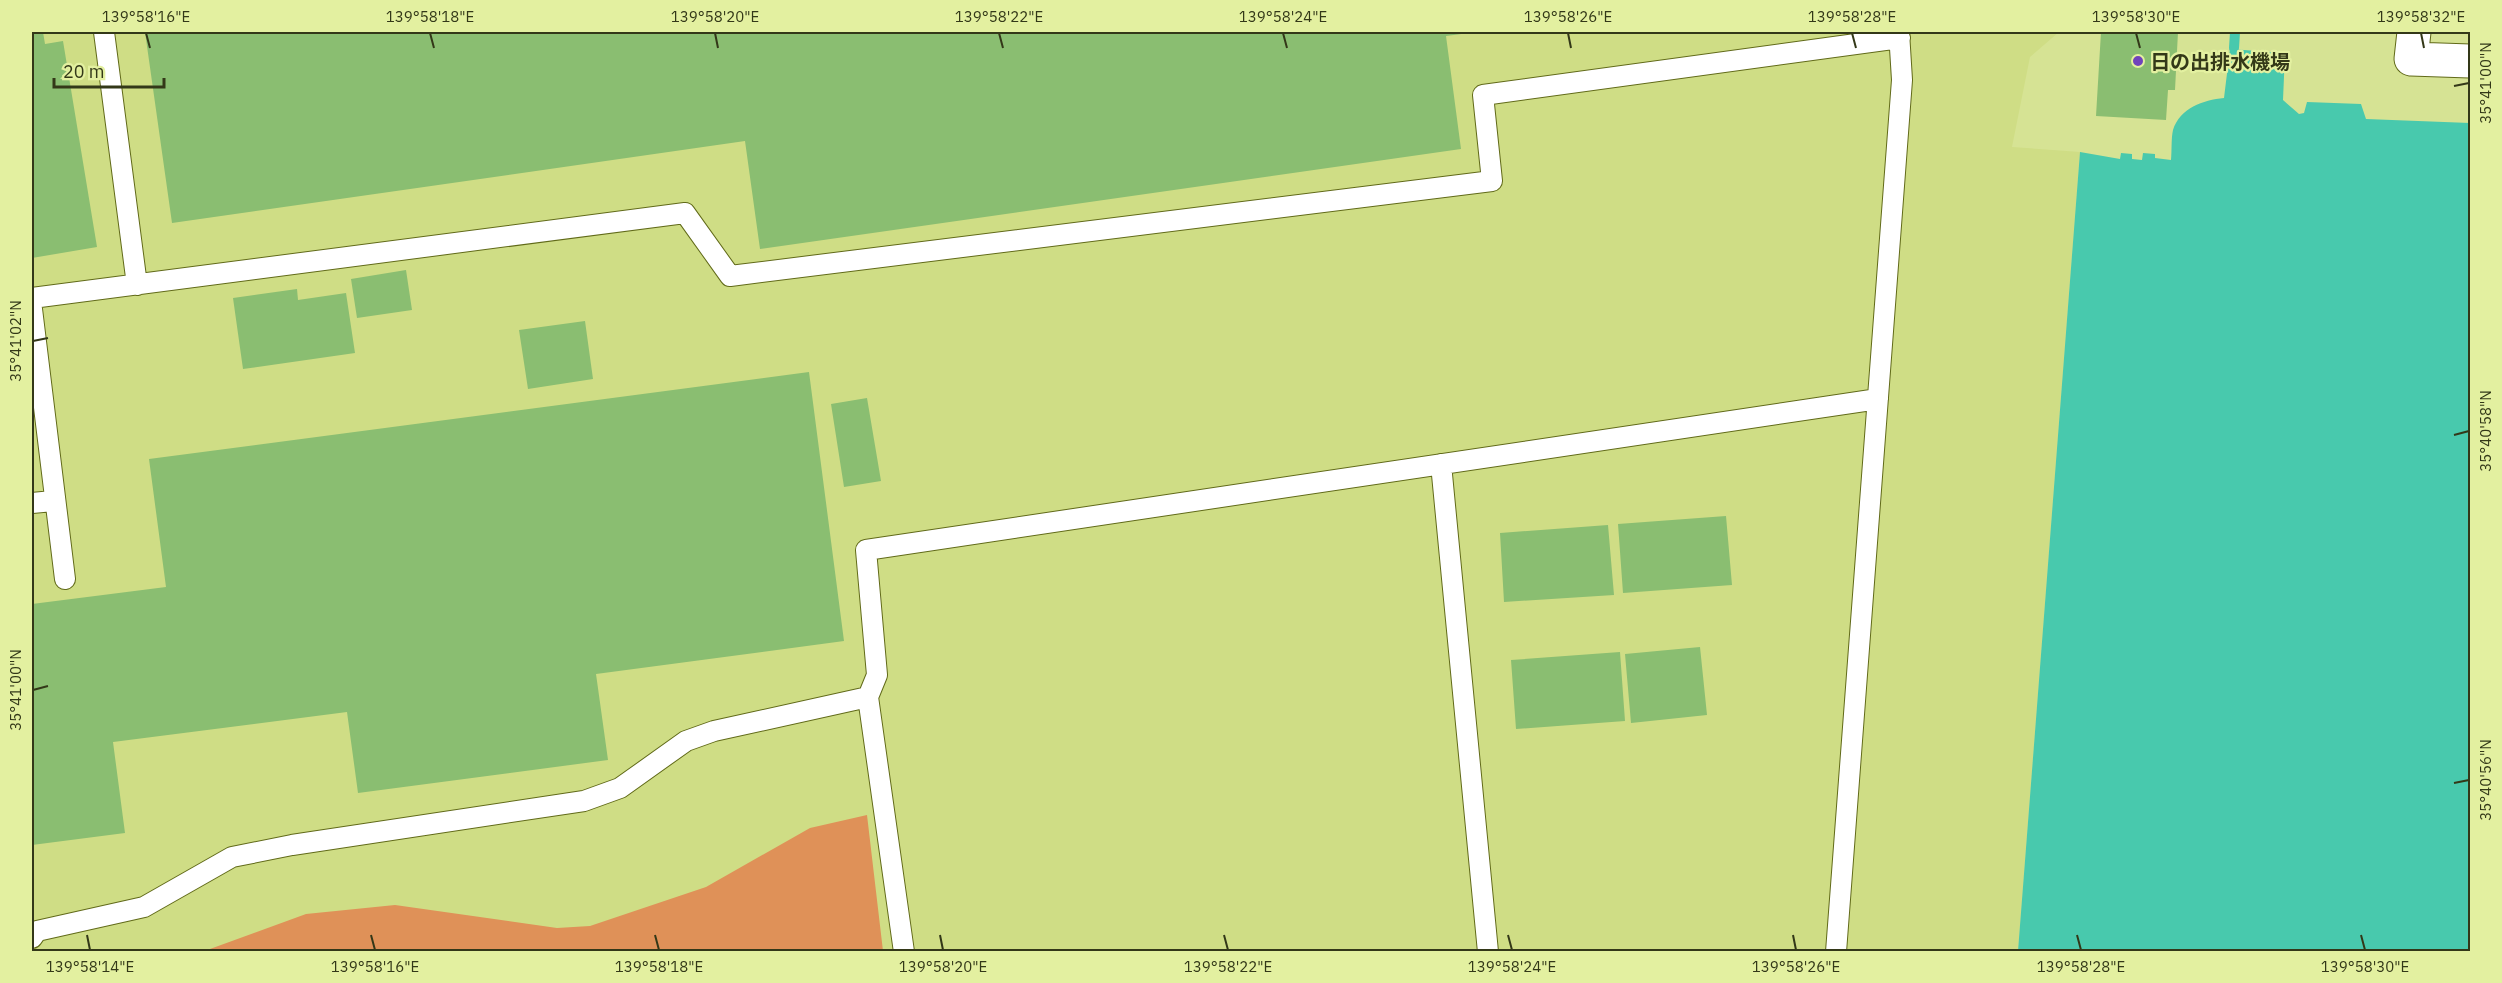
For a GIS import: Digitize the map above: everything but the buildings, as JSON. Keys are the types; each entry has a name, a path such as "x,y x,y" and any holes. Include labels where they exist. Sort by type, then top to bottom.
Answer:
{"street":[{"path":"2414,32 2412,59 2470,61"}],"lane":[{"path":"104,32 137,285"},
{"path":"32,298 685,213 730,276 1492,181 1483,95 1899,35 1902,80 1836,951"},
{"path":"32,309 53,501 65,579"},
{"path":"904,951 868,697 877,675 866,550 1878,399"},
{"path":"1441,464 1488,951"},
{"path":"32,503 53,501"},
{"path":"32,938 37,932 144,907 232,857 292,845 584,801 620,788 686,741 714,731 868,697"}],"shaded area":[{"path":"32,32 2059,32 2030,57 2012,147 2080,152 2018,951 32,951"},
{"path":"867,815 883,951 211,952 210,949 306,914 395,905 557,928 590,926 706,887 810,828"}],"water":[{"path":"2230,49 2285,53 2283,100 2299,114 2304,113 2307,102 2361,104 2366,119 2470,123 2470,951 2018,951 2080,152 2120,159 2121,153 2132,154 2132,159 2142,160 2143,153 2155,154 2155,158 2171,160 2173,130 2181,116 2200,103 2224,98"}],"waterway":[{"path":"2234,48 2235,32"}],"place":[{"name":"日の出排水機場","path":"2138,61"}]}
